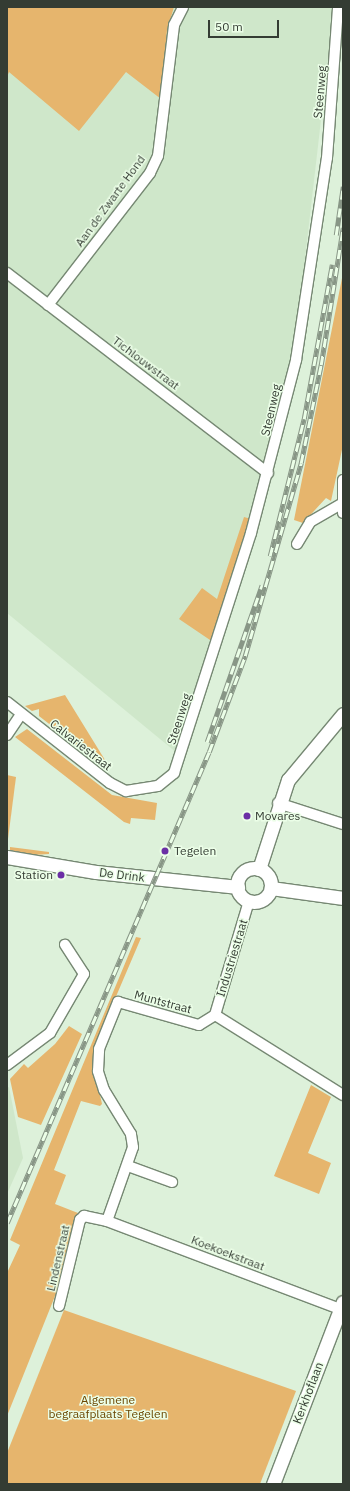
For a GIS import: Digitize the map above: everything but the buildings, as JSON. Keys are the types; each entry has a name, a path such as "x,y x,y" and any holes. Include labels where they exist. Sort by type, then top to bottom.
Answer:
{"street":[{"name":"Aan de Zwarte Hond","path":"48,305 150,173 158,156 174,24 183,7"},
{"name":"Steenweg","path":"147,790 166,781 180,761 268,472 296,360 327,158 338,7"},
{"name":"Tichlouwstraat","path":"7,273 268,472"},
{"path":"297,544 310,522 342,509 343,480"},
{"name":"Calvariestraat","path":"7,702 110,783 126,791 147,790"},
{"path":"7,735 21,714"},
{"path":"259,869 278,803 304,758 343,714"},
{"path":"278,803 343,824"},
{"name":"De Drink","path":"7,857 96,872 238,887"},
{"path":"259,869 269,876 271,888 264,899 250,901 241,895 238,887 244,872 259,869"},
{"path":"271,888 343,898"},
{"name":"Industriestraat","path":"215,1015 250,901"},
{"path":"7,1065 50,1033 84,974 65,945"},
{"name":"Muntstraat","path":"128,1166 132,1147 131,1134 104,1090 98,1071 99,1049 118,1002 199,1025 215,1015"},
{"path":"215,1015 343,1095"},
{"path":"107,1221 128,1166 172,1182"},
{"name":"Lindenstraat","path":"59,1306 80,1220 84,1216 107,1221"},
{"name":"Koekoekstraat","path":"107,1221 342,1306"},
{"name":"Kerkhoflaan","path":"273,1484 342,1306"}],"shaded area":[{"path":"7,7 334,7 290,389 177,753 7,613"},
{"path":"9,1087 23,1158 7,1194 7,1088"}],"green space":[{"path":"8,7 174,7 167,30 161,99 126,72 79,131 9,72 7,77"},
{"path":"343,273 343,445 331,501 326,498 303,523 294,520"},
{"path":"244,517 251,519 213,642 179,619 202,588 217,599"},
{"path":"65,695 105,760 103,766 39,716 39,709 32,711 25,706"},
{"path":"27,729 112,795 157,803 155,820 131,818 130,824 124,822 15,737"},
{"path":"7,775 16,777 8,839 7,838"},
{"path":"10,847 49,852 49,854 33,855 10,850"},
{"path":"136,937 141,938 97,1041 93,1063 102,1104 100,1106 81,1101 54,1170 66,1175 55,1204 78,1213 59,1286 7,1416 7,1273 20,1245 10,1240"},
{"path":"69,1026 82,1034 41,1125 18,1117 10,1079 24,1064 28,1068 55,1044"},
{"path":"311,1085 331,1097 308,1153 331,1163 319,1194 274,1176"},
{"name":"Algemene begraafplaats Tegelen","path":"64,1310 296,1391 260,1484 7,1484 7,1453"}],"railway":[{"path":"336,235 343,187"},
{"path":"7,1223 209,752 245,656 301,463 321,365 343,228"},
{"path":"270,556 304,419 332,265"},
{"path":"207,742 262,585"}],"place":[{"name":"Movares","path":"247,816"},
{"name":"Tegelen","path":"165,851"},
{"name":"Station","path":"61,875"}]}
